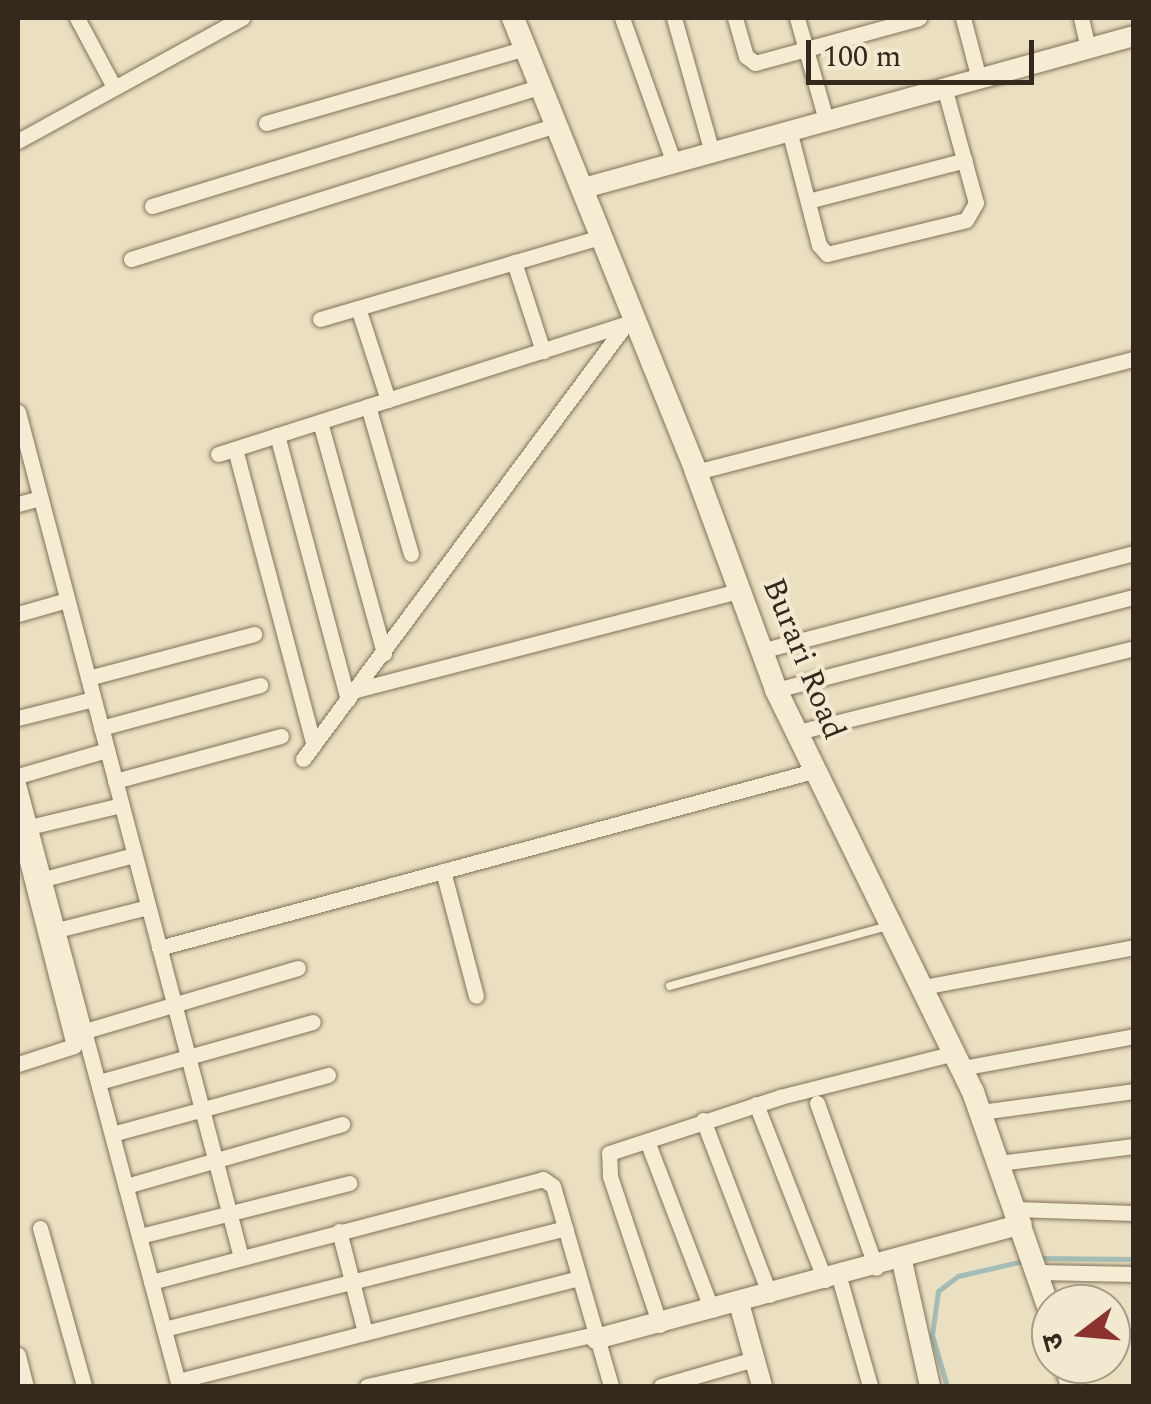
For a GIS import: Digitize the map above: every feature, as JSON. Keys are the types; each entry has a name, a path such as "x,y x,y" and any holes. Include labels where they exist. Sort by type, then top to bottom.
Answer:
{"main road":[{"name":"Burari Road","path":"513,18 604,236 631,322 696,472 776,690 958,1060 981,1112 1041,1284"}],"street":[{"path":"77,18 114,87"},
{"path":"18,140 242,18"},
{"path":"622,18 674,162"},
{"path":"674,18 712,152"},
{"path":"735,18 750,62 919,18"},
{"path":"798,18 826,120"},
{"path":"963,18 978,79"},
{"path":"1081,18 1088,49"},
{"path":"584,188 1134,36"},
{"path":"266,123 526,48"},
{"path":"152,206 542,86"},
{"path":"789,130 827,254 929,230 976,212 944,88"},
{"path":"131,258 558,124"},
{"path":"808,201 964,160"},
{"path":"320,319 604,236"},
{"path":"514,262 543,350"},
{"path":"358,308 388,400"},
{"path":"218,454 631,322"},
{"path":"303,759 631,322"},
{"path":"696,472 1134,359"},
{"path":"368,406 412,554"},
{"path":"18,412 22,447 40,498 240,1257"},
{"path":"320,422 384,652"},
{"path":"277,435 352,695"},
{"path":"235,449 314,745"},
{"path":"18,504 40,498"},
{"path":"760,651 1134,553"},
{"path":"352,695 740,591"},
{"path":"776,690 1134,597"},
{"path":"18,614 67,600"},
{"path":"88,678 254,634"},
{"path":"794,733 1134,648"},
{"path":"101,728 260,685"},
{"path":"18,718 93,699"},
{"path":"115,780 281,736"},
{"path":"18,1064 74,1046 23,826 18,780 106,750"},
{"path":"159,948 813,771"},
{"path":"23,826 121,805"},
{"path":"23,826 44,878 178,1384 579,1278"},
{"path":"44,878 134,855"},
{"path":"443,871 476,996"},
{"path":"58,930 148,907"},
{"path":"924,987 1134,947"},
{"path":"85,1031 298,968"},
{"path":"99,1082 313,1022"},
{"path":"660,1325 606,1158 756,1104 958,1060 1134,1036"},
{"path":"112,1134 328,1075"},
{"path":"981,1112 1134,1091"},
{"path":"817,1103 876,1268"},
{"path":"756,1104 832,1278 870,1386"},
{"path":"703,1120 770,1295"},
{"path":"126,1186 342,1124"},
{"path":"648,1141 712,1310"},
{"path":"998,1163 1134,1146"},
{"path":"152,1282 543,1179 552,1186 610,1386"},
{"path":"140,1236 349,1183"},
{"path":"367,1386 660,1325 902,1261 1027,1242 1134,1213"},
{"path":"40,1228 84,1386"},
{"path":"164,1328 565,1228"},
{"path":"339,1231 365,1332"},
{"path":"1027,1242 1134,1274"},
{"path":"902,1261 930,1386"},
{"path":"739,1303 762,1386"},
{"path":"18,1355 26,1386"},
{"path":"661,1386 754,1359"}],"lane":[{"path":"670,986 892,925"}],"waterway":[{"path":"1039,1258 1134,1259"},
{"path":"947,1386 932,1335 938,1291 958,1276 1023,1261"}]}
